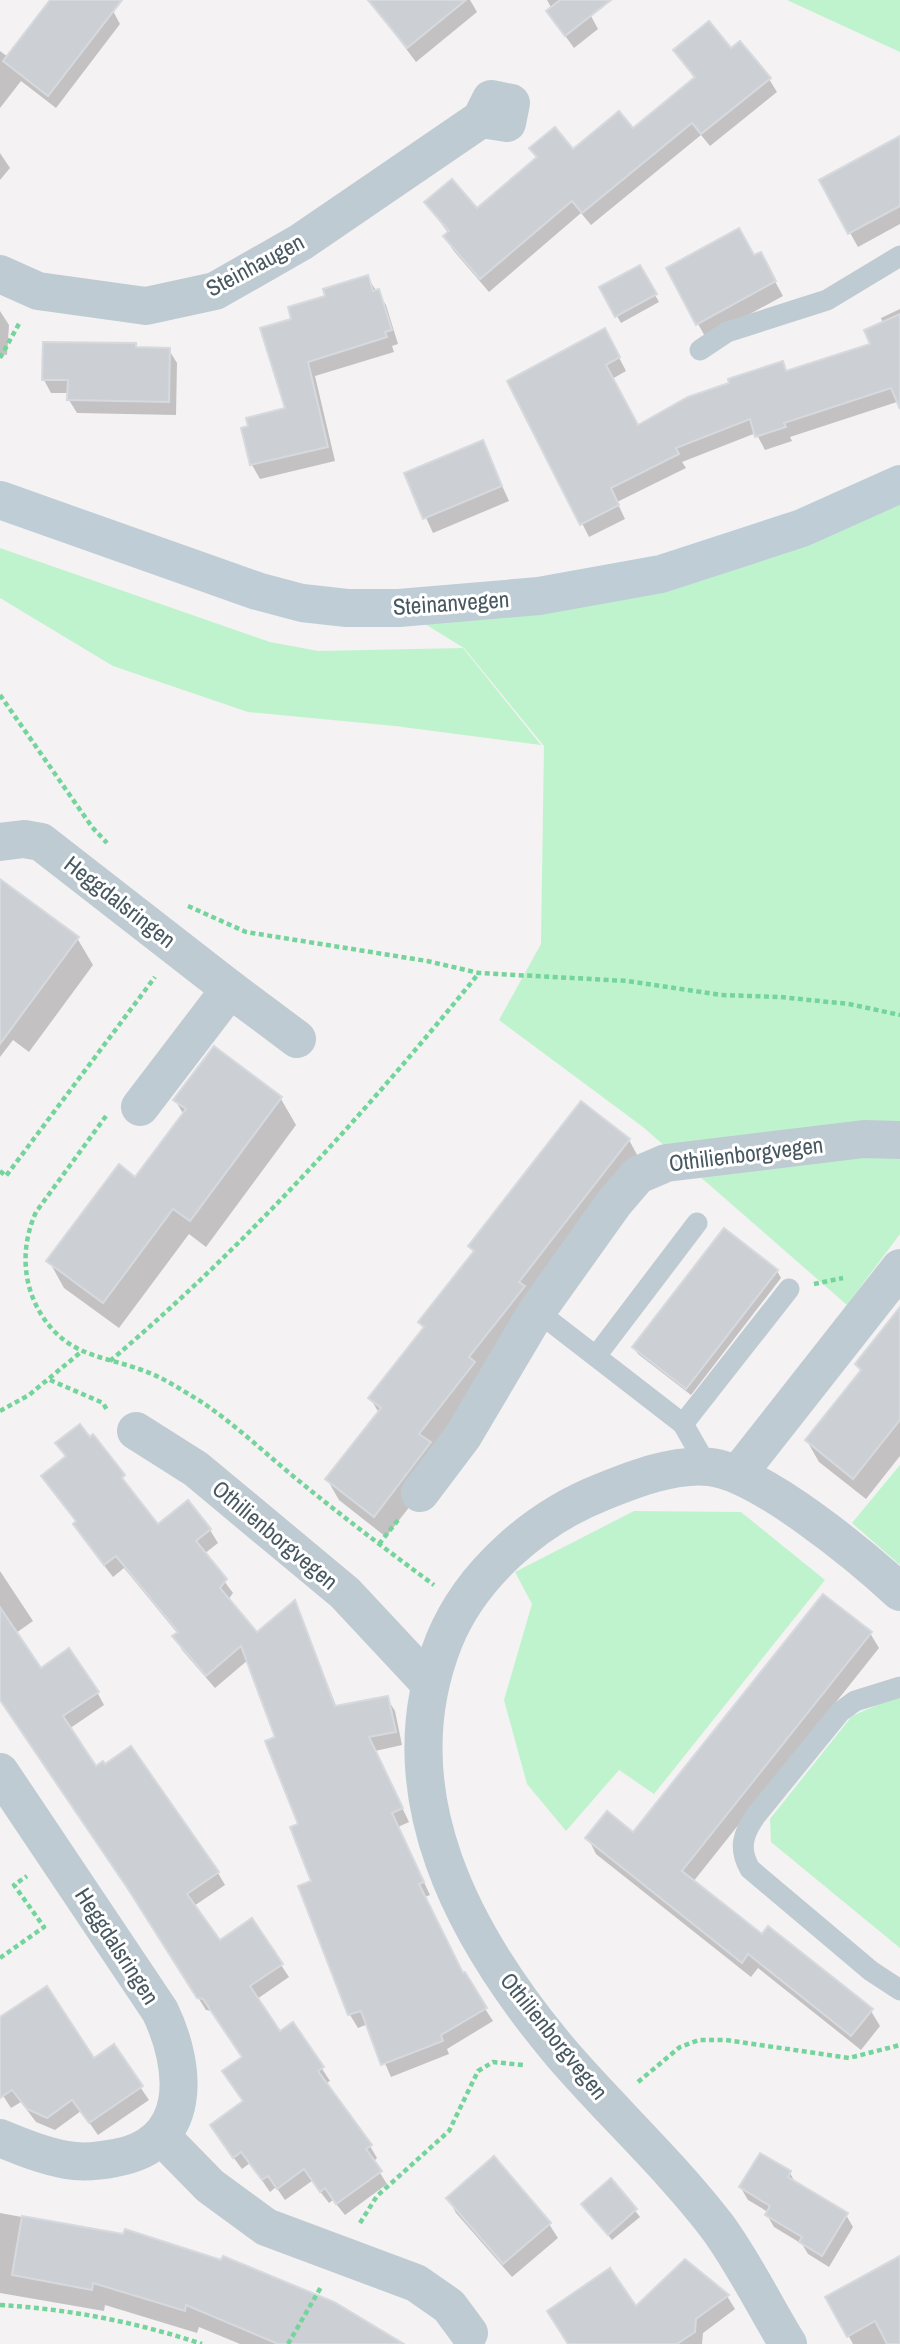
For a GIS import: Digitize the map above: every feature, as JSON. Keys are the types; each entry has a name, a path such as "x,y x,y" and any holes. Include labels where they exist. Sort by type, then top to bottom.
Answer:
{"main road":[{"name":"Steinanvegen","path":"0,500 52,516 257,591 302,603 348,608 399,608 539,596 661,574 802,528 900,484"}],"street":[{"name":"Steinhaugen","path":"0,274 38,291 146,306 215,291 301,242 481,119"},
{"name":"Heggdalsringen","path":"0,842 24,839 41,842 298,1039"},
{"path":"140,1107 230,989"},
{"name":"Othilienborgvegen","path":"420,1493 463,1436 537,1311 626,1188 652,1167 864,1139 900,1140"},
{"path":"900,1268 723,1470 771,1492 900,1592"},
{"name":"Othilienborgvegen","path":"136,1431 196,1469 345,1593 373,1620 399,1654 430,1684"},
{"name":"Othilienborgvegen","path":"723,1470 676,1469 633,1481 567,1509 513,1548 463,1606 448,1632 430,1684 421,1751 423,1783 444,1860 490,1956 563,2054 717,2226 788,2344"},
{"name":"Heggdalsringen","path":"0,1772 140,1978 172,2035 180,2079 170,2122 161,2136"},
{"path":"0,2138 69,2161 97,2161 125,2157 148,2147 161,2136 210,2186 265,2227 416,2283 449,2306 469,2333"}],"lane":[{"path":"699,350 727,332 827,300 900,256"},
{"path":"596,1356 697,1223"},
{"path":"683,1424 789,1289"},
{"path":"537,1311 683,1424 723,1470"},
{"path":"900,1687 855,1701 840,1712 757,1814 746,1830 742,1844 744,1858 750,1869 871,1971 900,1990"}],"path":[{"path":"0,695 92,827 110,846"},
{"path":"180,901 219,922 246,932 427,961 480,973 628,981 720,995 780,997 849,1004 900,1014"},
{"path":"0,1171 6,1176 157,978 147,971"},
{"path":"110,1361 204,1278 365,1108 480,973"},
{"path":"140,1107 112,1108 36,1212 29,1228 25,1260 31,1294 52,1329 81,1352 140,1369 170,1383 203,1404 329,1506 463,1606"},
{"path":"0,1411 50,1380 81,1352"},
{"path":"50,1380 103,1403 114,1422 136,1431"},
{"path":"0,1958 44,1927 14,1885 57,1855"},
{"path":"629,2091 680,2047 699,2040 726,2040 849,2058 900,2045"},
{"path":"289,2344 338,2256 377,2196 449,2131 478,2071 493,2062 538,2067 563,2054"},
{"path":"0,2305 40,2307 118,2320 202,2344"}],"green space":[{"path":"787,0 900,0 900,52"},
{"path":"900,484 900,1234 847,1305 643,1127 499,1020 541,944 544,746 464,648 399,608 539,596"},
{"path":"0,548 270,642 318,651 463,648 541,745 395,726 248,712 113,666 0,598"},
{"path":"900,1465 900,1565 852,1523"},
{"path":"634,1511 741,1512 825,1580 654,1794 619,1770 566,1831 527,1784 504,1700 532,1604 515,1572"},
{"path":"900,1695 900,1948 771,1842 770,1819 852,1716"}],"building":[{"path":"50,0 122,0 48,96 3,61"},
{"path":"368,0 466,0 407,48"},
{"path":"560,0 611,0 565,36 546,11"},
{"path":"709,21 731,48 740,41 771,78 701,134 692,123 582,213 572,201 480,279 443,236 449,231 424,202 452,179 477,208 537,157 529,148 555,127 573,149 619,111 633,128 695,77 673,50"},
{"path":"900,136 900,206 848,234 819,180"},
{"path":"739,228 754,255 761,252 776,281 696,325 666,268"},
{"path":"640,265 657,294 615,317 599,287"},
{"path":"368,275 373,291 379,289 392,330 385,332 387,337 308,362 328,447 250,465 241,428 248,426 246,418 285,408 260,328 291,319 288,307 325,296 323,289"},
{"path":"900,314 900,409 891,388 784,423 786,427 755,437 750,419 676,448 679,454 611,488 619,505 580,525 507,381 605,328 620,357 606,365 638,425 688,397 729,383 728,379 783,361 786,371 870,344 864,330"},
{"path":"43,342 136,343 136,347 170,348 169,402 67,400 68,380 42,380"},
{"path":"483,440 502,486 423,519 404,473"},
{"path":"0,879 79,937 0,1044"},
{"path":"214,1046 282,1097 190,1221 173,1209 103,1303 46,1261 119,1164 135,1177 186,1109 173,1100"},
{"path":"581,1101 630,1139 519,1282 525,1286 469,1357 475,1362 419,1434 431,1442 374,1517 325,1479 381,1408 368,1398 424,1327 418,1322 474,1251 468,1246"},
{"path":"724,1228 778,1270 686,1389 632,1347"},
{"path":"900,1307 900,1420 853,1479 805,1440 861,1370 855,1364"},
{"path":"80,1424 90,1437 93,1434 125,1475 122,1478 158,1524 188,1500 211,1529 196,1541 227,1579 220,1588 257,1632 295,1600 335,1706 388,1696 396,1732 369,1737 403,1808 392,1813 424,1882 419,1884 463,1973 465,1972 487,2008 441,2035 443,2041 381,2065 361,2011 348,2015 298,1886 311,1881 290,1827 298,1824 265,1741 275,1737 241,1646 206,1676 172,1636 178,1632 116,1556 104,1565 73,1524 76,1521 41,1476 66,1456 55,1443"},
{"path":"823,1594 872,1632 682,1871 762,1934 768,1926 873,2009 851,2036 748,1954 742,1963 585,1838 607,1811 633,1832"},
{"path":"0,1607 41,1668 69,1648 99,1692 63,1716 96,1766 103,1761 105,1764 131,1746 219,1872 187,1894 220,1940 252,1918 283,1964 250,1986 280,2031 293,2022 324,2067 318,2071 372,2145 366,2149 382,2171 336,2204 325,2188 320,2192 304,2169 277,2189 268,2176 262,2180 241,2152 233,2158 210,2125 243,2101 222,2071 242,2057 203,1999 197,1998 128,1889 0,1700"},
{"path":"47,1986 94,2058 114,2044 143,2086 89,2123 72,2100 47,2118 27,2109 12,2090 0,2098 0,2017"},
{"path":"760,2153 791,2171 788,2177 848,2213 822,2256 799,2242 802,2237 765,2215 770,2206 739,2187"},
{"path":"494,2156 551,2223 503,2264 446,2198"},
{"path":"611,2178 637,2209 608,2235 581,2204"},
{"path":"22,2216 123,2234 125,2229 221,2260 223,2256 334,2302 404,2344 278,2344 186,2305 185,2311 93,2283 92,2290 12,2275"},
{"path":"900,2256 900,2344 887,2344 875,2321 847,2337 825,2297"},
{"path":"685,2259 729,2295 696,2319 695,2332 677,2344 568,2344 547,2311 610,2268 636,2306"}]}
